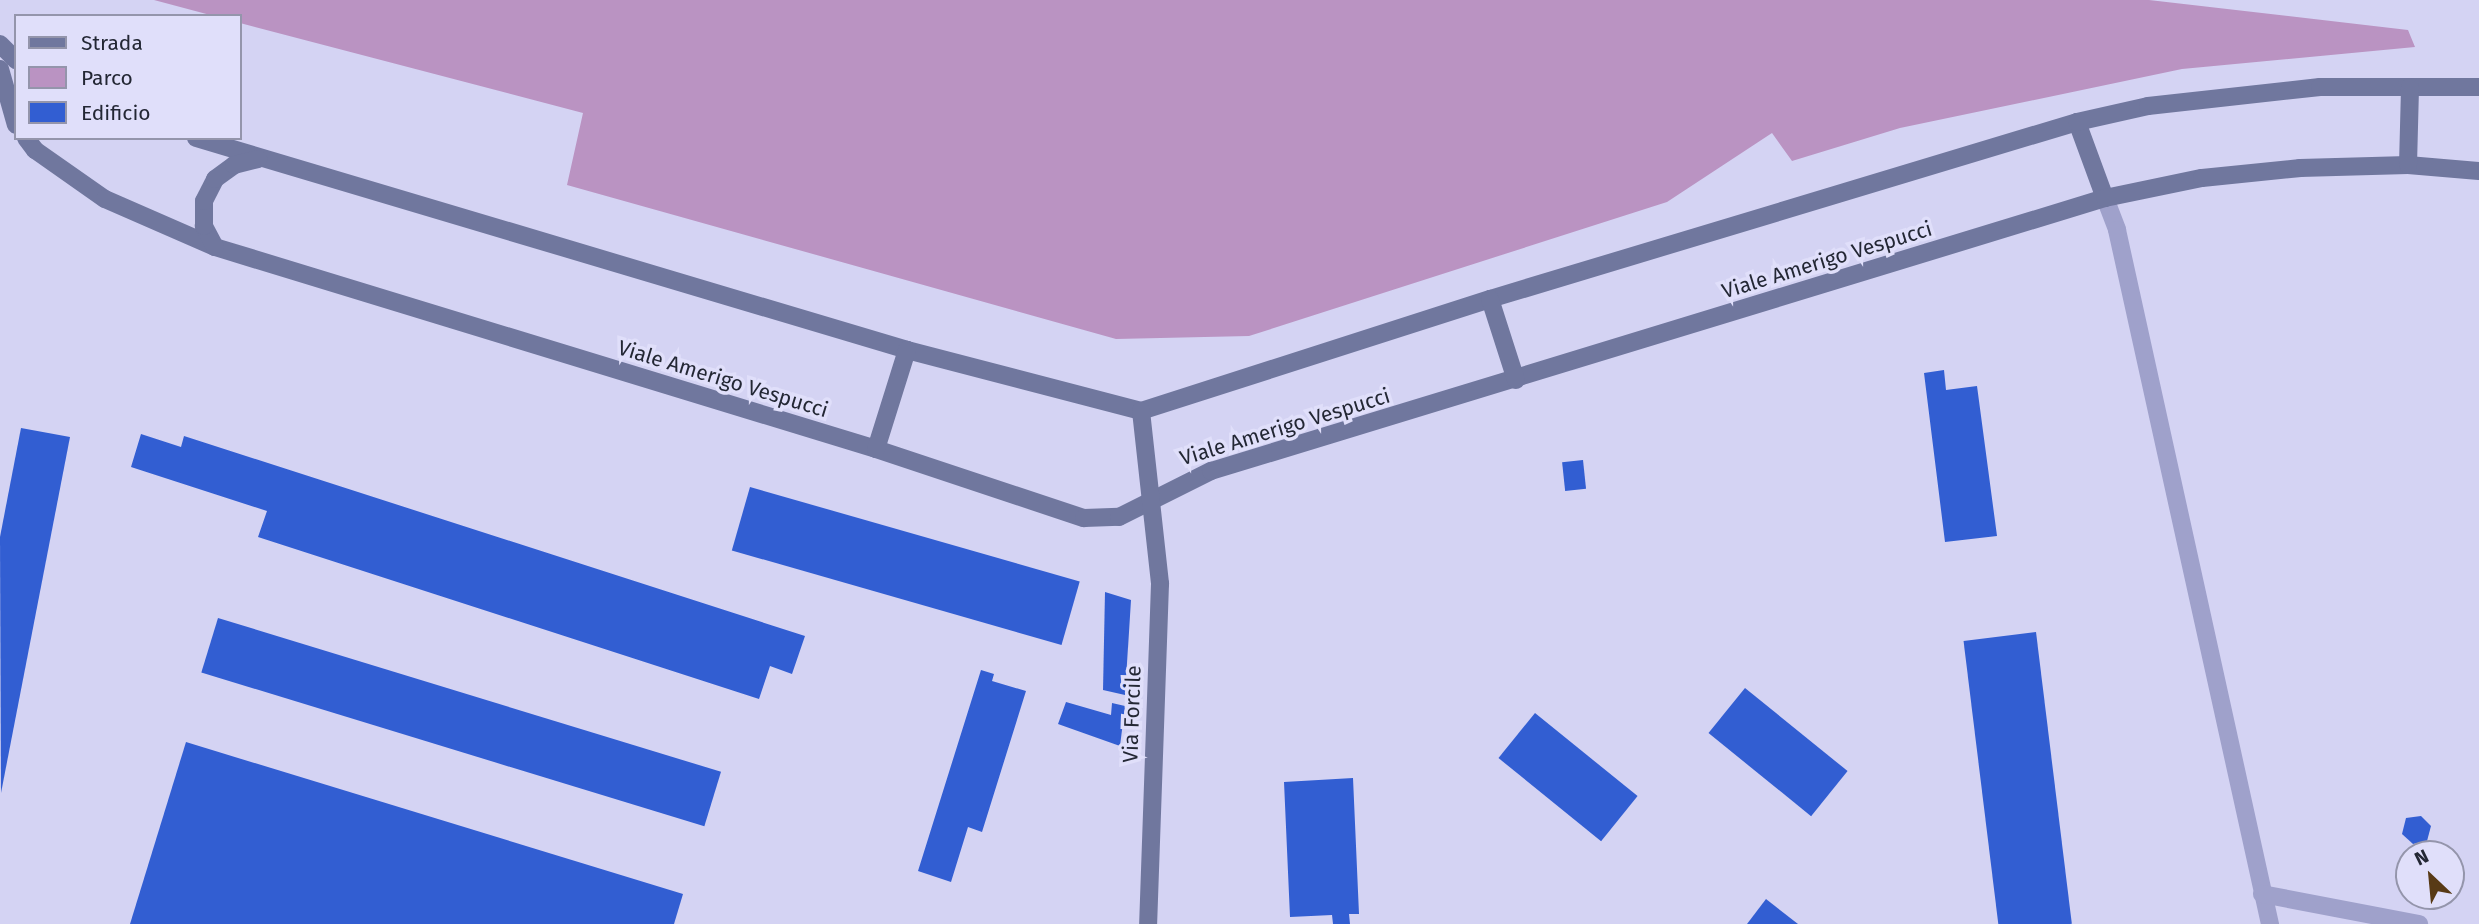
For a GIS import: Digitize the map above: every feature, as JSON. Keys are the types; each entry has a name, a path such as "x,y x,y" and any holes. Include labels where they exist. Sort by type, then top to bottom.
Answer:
{"street":[{"path":"0,44 14,58"},
{"path":"0,69 14,118"},
{"path":"202,140 258,159 907,350 1140,411 1490,299 2077,122 2227,95 2320,87 2479,87"},
{"path":"2408,166 2410,87"},
{"path":"2077,122 2117,230 2270,924"},
{"name":"Viale Amerigo Vespucci","path":"28,140 35,150 104,199 215,247 876,449 1084,518 1119,517 1149,506 1177,484 1211,471 2105,198 2202,178 2300,168 2408,166 2479,171"},
{"path":"215,247 204,226 204,201 215,179 234,165 258,159"},
{"path":"1490,299 1516,380"},
{"path":"876,449 907,350"},
{"name":"Via Forcile","path":"1140,411 1160,584 1148,924"},
{"path":"2262,894 2420,924"}],"green space":[{"path":"154,0 2149,0 2408,30 2415,47 2182,69 1900,128 1792,161 1772,133 1667,202 1249,336 1116,339 567,185 583,113 242,24 242,14 206,14"}],"building":[{"path":"1944,370 1946,390 1977,386 1997,536 1945,542 1924,373"},
{"path":"21,428 70,437 1,793 0,537"},
{"path":"141,434 181,447 184,436 805,636 792,674 770,666 759,699 258,537 267,511 131,467"},
{"path":"1583,460 1586,489 1565,491 1562,462"},
{"path":"750,487 1080,582 1062,645 732,550"},
{"path":"1105,592 1131,600 1125,695 1103,690"},
{"path":"218,618 721,772 704,826 201,673"},
{"path":"2036,632 2072,924 1998,924 1964,641"},
{"path":"981,670 994,674 992,681 1026,691 982,832 968,827 951,882 918,871"},
{"path":"1745,688 1848,771 1811,816 1708,733"},
{"path":"1066,702 1111,715 1112,703 1125,706 1120,746 1058,724"},
{"path":"1535,713 1638,796 1601,841 1498,758"},
{"path":"186,742 683,894 674,924 130,924"},
{"path":"1353,778 1359,914 1349,914 1350,924 1333,924 1332,915 1290,917 1284,782"},
{"path":"2421,816 2431,826 2427,840 2409,840 2402,834 2406,818"},
{"path":"1766,899 1798,924 1747,924"}]}
